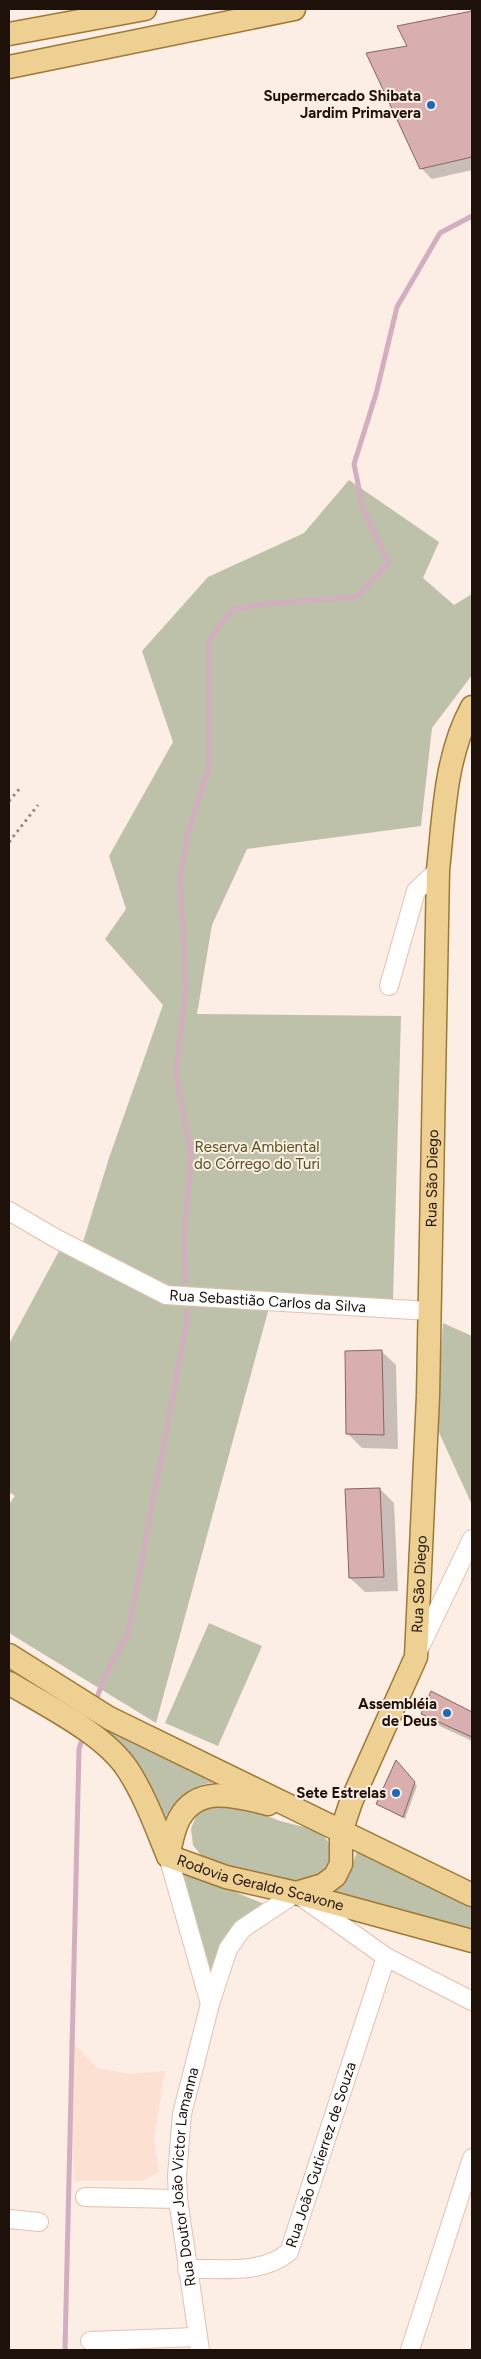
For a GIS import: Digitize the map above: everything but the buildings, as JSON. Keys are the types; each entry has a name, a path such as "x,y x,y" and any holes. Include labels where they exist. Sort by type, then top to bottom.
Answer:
{"main road":[{"path":"9,34 145,9"},
{"path":"9,67 294,9"},
{"name":"Rua São Diego","path":"416,1656 428,1396 438,986 438,870 447,784 460,730 472,707"},
{"path":"9,1655 109,1718 472,1895"},
{"path":"296,1893 323,1885 335,1876 341,1864 341,1832 351,1802 416,1656"},
{"name":"Rodovia Geraldo Scavone","path":"9,1682 102,1740 127,1768 145,1801 168,1856 226,1877 296,1893 472,1941"},
{"path":"168,1856 178,1820 190,1804 214,1794 255,1801 313,1816"}],"street":[{"path":"389,986 416,891 438,870"},
{"name":"Rua Sebastião Carlos da Silva","path":"9,1210 57,1239 166,1295 429,1311"},
{"path":"416,1656 472,1539"},
{"path":"419,1588 428,1597 444,1598"},
{"path":"168,1856 210,2004"},
{"path":"296,1893 386,1957 472,2001"},
{"name":"Rua Doutor João Victor Lamanna","path":"198,2344 178,2199 177,2176 182,2114 210,2004 228,1949 242,1929 296,1893"},
{"name":"Rua João Gutierrez de Souza","path":"187,2269 264,2267 279,2261 290,2252 386,1957"},
{"path":"410,2350 472,2158"},
{"path":"85,2197 178,2199"},
{"path":"9,2219 39,2222"},
{"path":"90,2341 198,2344"}],"path":[{"path":"9,801 21,787"},
{"path":"9,842 38,805"}],"shaded area":[{"path":"68,2037 97,2068 129,2074 165,2071 154,2139 159,2172 142,2181 74,2181"}],"green space":[{"name":"Reserva Ambiental do Córrego do Turi","path":"349,480 439,542 423,578 454,605 472,594 472,675 432,728 421,826 247,849 212,925 197,1014 401,1016 393,1300 273,1293 156,1723 9,1633 9,1504 15,1496 9,1492 9,1344 59,1251 83,1242 109,1158 163,1005 105,939 126,909 109,856 173,742 142,651 208,577 304,533"},
{"path":"443,1323 472,1336 472,1505 436,1426"},
{"path":"209,1623 262,1646 218,1746 165,1723"},
{"path":"86,1717 216,1782 199,1786 185,1794 173,1805 164,1820"},
{"path":"209,1805 248,1808 280,1821 320,1831 329,1843 331,1859 326,1872 308,1883 270,1877 203,1858 193,1845 191,1829 197,1814"},
{"path":"357,1852 472,1907 472,1932 333,1893 349,1872"},
{"path":"181,1869 264,1904 245,1918 230,1935 218,1955 210,1977 186,1895"}],"waterway":[{"path":"186,1282 184,1239 191,1154 176,1073 186,988 180,878 188,833 209,766 209,640 232,610 264,604 356,597 389,563 363,509 354,464 376,394 397,307 440,233 472,216"},
{"path":"97,1698 103,1680 128,1633 187,1321 187,1311"},
{"path":"65,2350 79,1749 82,1740"}],"place":[{"name":"Supermercado Shibata Jardim Primavera","path":"431,105"},
{"name":"Assembléia de Deus","path":"447,1713"},
{"name":"Sete Estrelas","path":"396,1793"}]}
